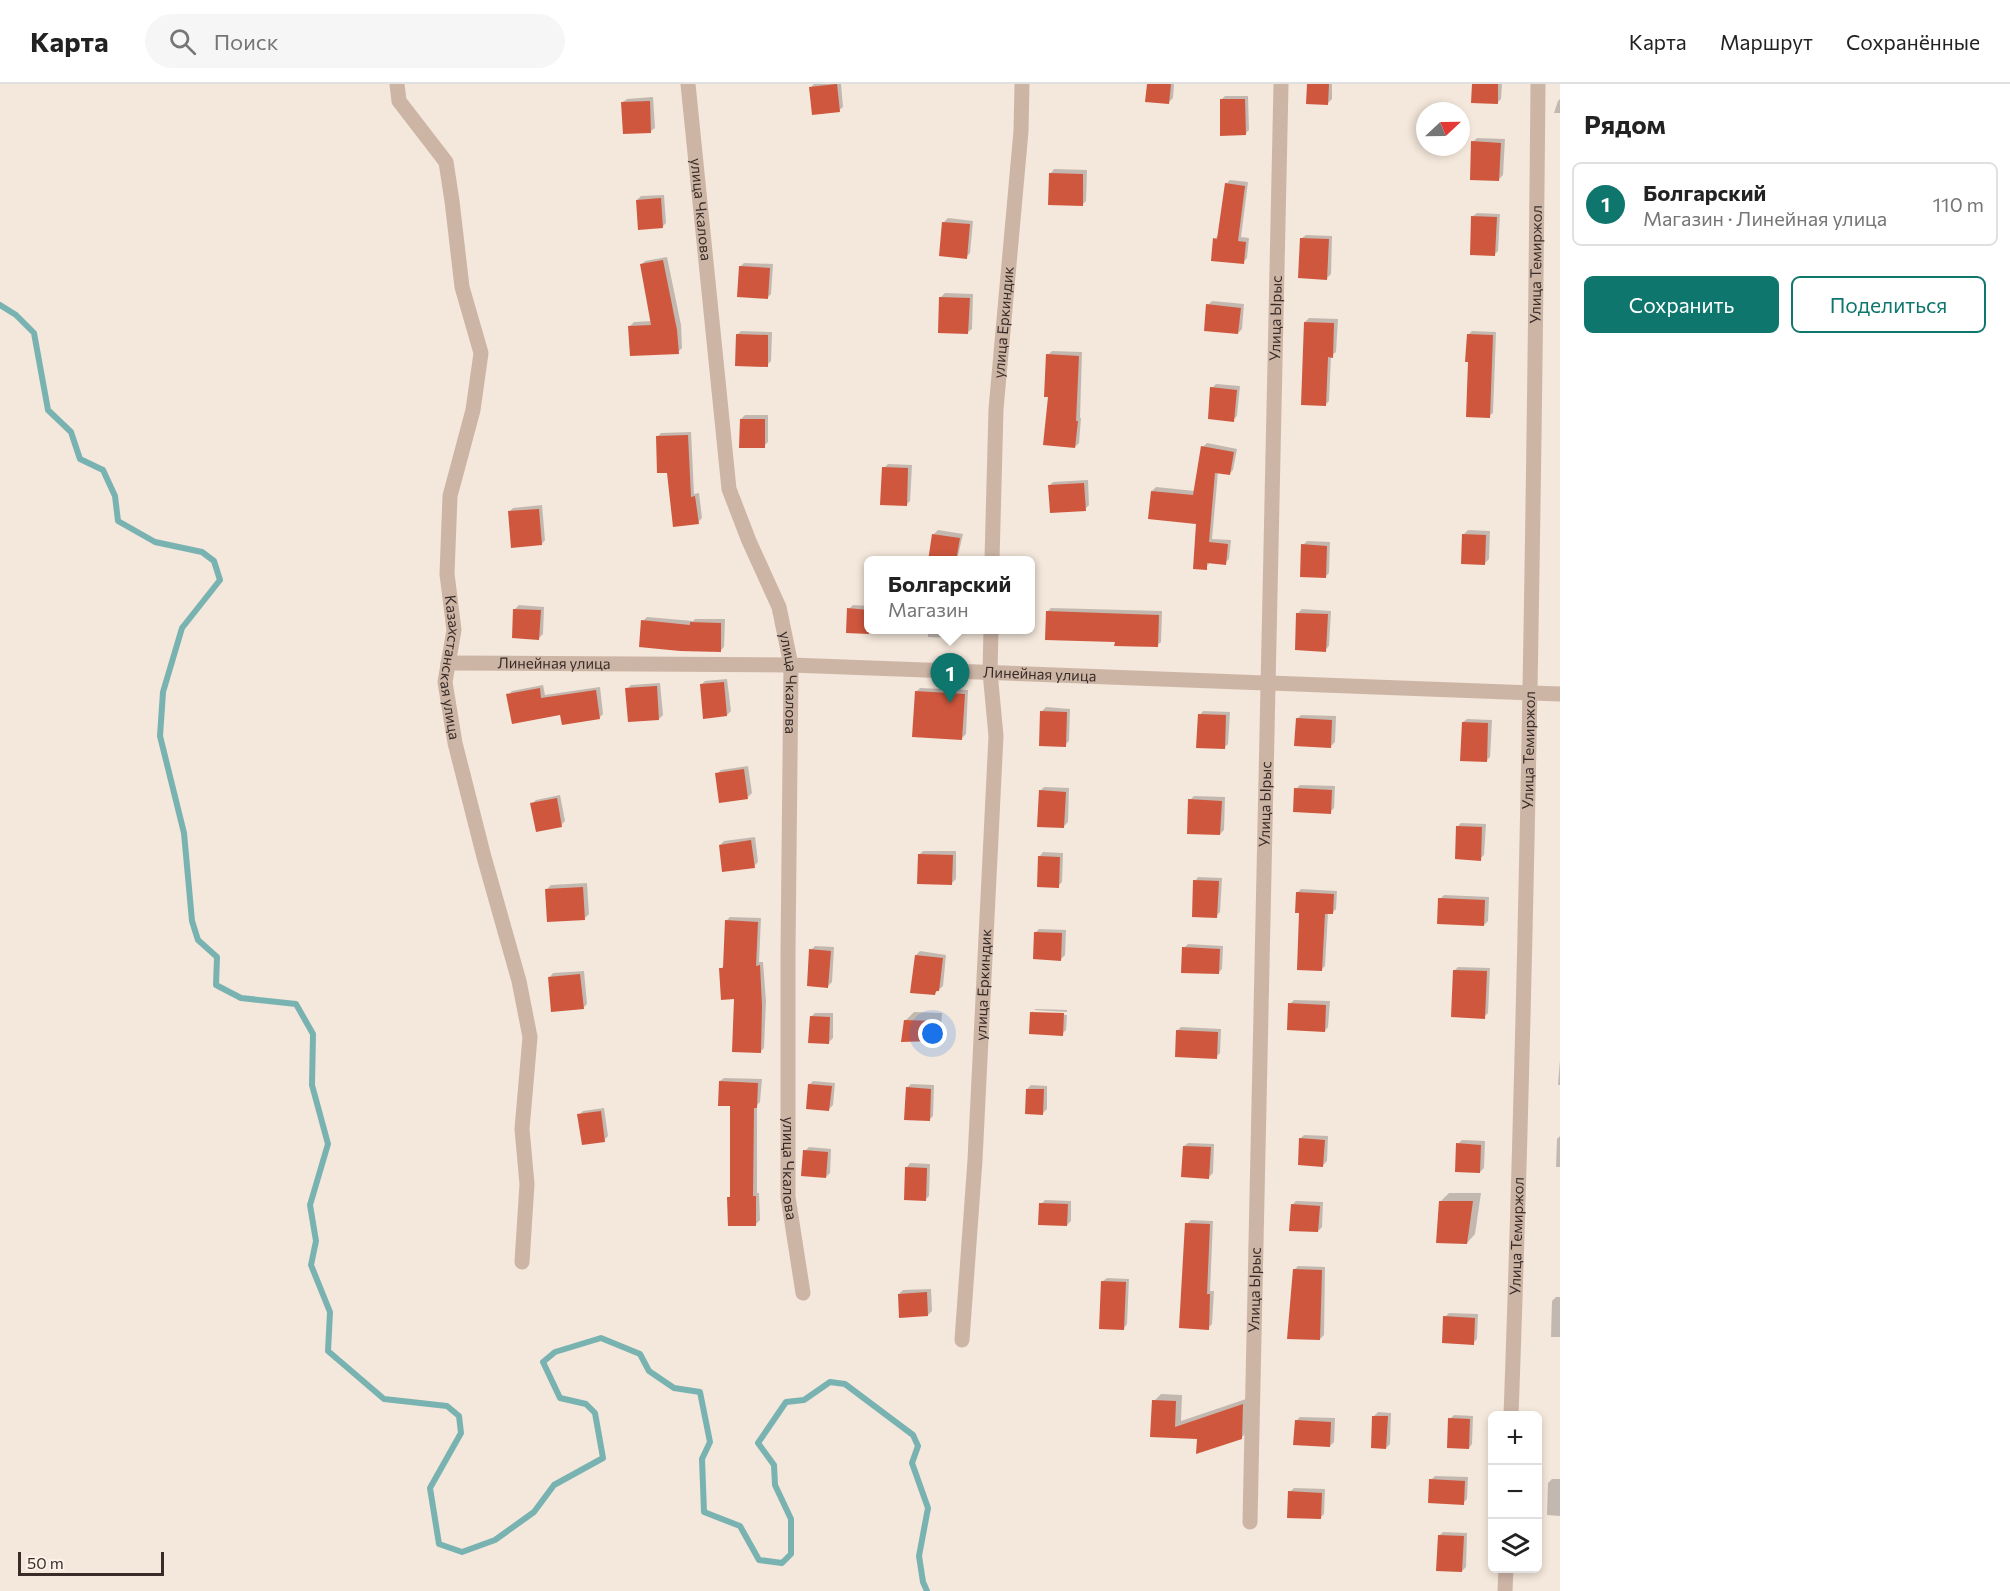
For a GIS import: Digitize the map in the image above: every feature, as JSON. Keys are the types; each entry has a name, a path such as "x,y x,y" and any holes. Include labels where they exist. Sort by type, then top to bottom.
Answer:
{"street":[{"name":"Казахстанская улица","path":"397,84 399,101 446,162 462,287 480,353 473,410 450,496 447,574 454,630 445,682 455,743 519,981 530,1037 522,1129 527,1184 522,1262"},
{"name":"улица Чкалова","path":"688,84 729,489 749,541 779,607 791,665 788,1197 803,1293"},
{"name":"улица Еркиндик","path":"992,556 996,409 1021,130 1022,84"},
{"name":"Улица Ырыс","path":"1251,1522 1281,84"},
{"name":"Улица Темиржол","path":"1511,1411 1529,693 1538,84"},
{"name":"улица Еркиндик","path":"962,1340 975,1160 996,736 990,672 991,634"},
{"name":"Линейная улица","path":"448,663 791,665 1560,694"},
{"path":"1505,1591 1506,1573"}],"building":[{"path":"837,84 840,112 812,115 809,87"},
{"path":"1147,84 1171,84 1169,104 1145,102"},
{"path":"1307,84 1329,84 1328,105 1306,104"},
{"path":"1472,84 1498,84 1498,104 1471,103"},
{"path":"1220,99 1245,99 1246,135 1220,136"},
{"path":"650,101 651,133 623,134 621,102"},
{"path":"1471,141 1501,143 1499,181 1470,180"},
{"path":"1049,173 1083,174 1083,206 1048,205"},
{"path":"1225,183 1245,186 1238,241 1246,242 1244,264 1211,261 1213,238 1217,239"},
{"path":"661,198 663,228 638,230 636,200"},
{"path":"1471,216 1497,217 1495,256 1470,255"},
{"path":"942,222 970,224 967,259 939,256"},
{"path":"1300,238 1329,239 1327,280 1298,278"},
{"path":"663,260 677,330 679,354 630,356 628,326 651,325 640,264"},
{"path":"739,266 770,268 768,299 737,297"},
{"path":"939,297 970,298 968,334 938,333"},
{"path":"1206,304 1241,308 1238,334 1204,331"},
{"path":"1304,322 1334,323 1333,358 1328,357 1326,406 1301,405"},
{"path":"736,334 768,335 768,367 735,366"},
{"path":"1467,334 1493,335 1490,418 1466,417"},
{"path":"1046,354 1079,356 1076,421 1078,421 1075,448 1043,445 1048,397 1044,397"},
{"path":"1210,387 1237,390 1234,422 1208,419"},
{"path":"740,419 765,419 765,448 739,448"},
{"path":"688,435 691,497 695,496 699,524 673,527 667,473 657,473 656,436"},
{"path":"1201,446 1234,452 1230,475 1215,473 1209,542 1228,544 1226,565 1207,563 1207,570 1193,569 1196,524 1148,519 1151,491 1193,495"},
{"path":"882,467 908,468 907,506 880,505"},
{"path":"1084,483 1086,511 1050,513 1048,485"},
{"path":"539,509 542,545 511,548 508,511"},
{"path":"932,534 960,538 957,556 929,556"},
{"path":"1462,534 1486,535 1485,565 1461,564"},
{"path":"1301,544 1327,546 1326,578 1300,577"},
{"path":"847,608 864,610 864,634 846,633"},
{"path":"513,609 541,610 539,640 512,638"},
{"path":"1046,611 1159,615 1158,647 1114,646 1115,642 1045,640"},
{"path":"1296,613 1328,614 1326,652 1295,650"},
{"path":"641,620 690,625 690,622 721,623 721,652 639,647"},
{"path":"724,682 727,716 703,719 700,684"},
{"path":"657,686 659,720 628,722 625,688"},
{"path":"540,688 541,698 596,690 600,719 562,725 560,715 512,724 506,694"},
{"path":"915,691 965,694 962,740 912,737"},
{"path":"1040,711 1067,712 1066,747 1039,746"},
{"path":"1198,714 1226,715 1225,749 1196,748"},
{"path":"1296,718 1332,720 1331,748 1294,746"},
{"path":"1462,722 1488,723 1487,762 1460,761"},
{"path":"744,769 748,799 719,803 715,773"},
{"path":"1294,788 1332,790 1331,814 1293,812"},
{"path":"1039,790 1066,792 1064,828 1037,827"},
{"path":"557,798 562,827 536,832 530,803"},
{"path":"1188,799 1222,801 1220,835 1187,834"},
{"path":"1456,826 1482,827 1481,861 1455,859"},
{"path":"751,840 755,868 722,872 719,845"},
{"path":"918,854 953,855 952,885 917,884"},
{"path":"1038,856 1060,857 1059,888 1037,887"},
{"path":"1193,880 1219,881 1217,918 1192,917"},
{"path":"583,887 585,920 547,922 545,889"},
{"path":"1296,892 1334,894 1333,914 1325,914 1322,971 1297,970 1299,913 1295,913"},
{"path":"1438,898 1485,900 1484,926 1437,924"},
{"path":"725,920 758,922 756,966 760,965 761,1053 732,1052 734,999 721,1000 719,968 723,968"},
{"path":"1034,932 1062,933 1061,961 1033,959"},
{"path":"1182,947 1220,949 1219,974 1181,973"},
{"path":"809,949 831,951 828,988 807,986"},
{"path":"915,955 943,958 939,991 936,991 935,995 910,993"},
{"path":"1453,970 1487,971 1485,1019 1451,1017"},
{"path":"580,974 584,1009 551,1012 548,977"},
{"path":"1288,1003 1326,1005 1325,1032 1287,1030"},
{"path":"1030,1012 1064,1013 1063,1036 1029,1034"},
{"path":"810,1016 830,1017 829,1044 808,1043"},
{"path":"904,1020 934,1021 933,1041 901,1042"},
{"path":"1176,1030 1218,1032 1217,1059 1175,1057"},
{"path":"719,1081 758,1083 757,1108 754,1108 753,1196 756,1196 756,1226 728,1226 730,1106 718,1106"},
{"path":"808,1084 832,1086 829,1111 806,1109"},
{"path":"906,1087 931,1089 930,1121 904,1120"},
{"path":"1026,1089 1044,1089 1043,1115 1025,1114"},
{"path":"601,1111 605,1142 582,1145 577,1114"},
{"path":"1299,1138 1325,1140 1323,1167 1298,1165"},
{"path":"1456,1143 1481,1145 1480,1173 1455,1172"},
{"path":"1183,1146 1211,1147 1209,1179 1181,1177"},
{"path":"803,1150 828,1152 826,1178 801,1176"},
{"path":"905,1167 927,1168 926,1201 904,1200"},
{"path":"1439,1201 1473,1201 1467,1244 1436,1243"},
{"path":"1039,1203 1068,1204 1067,1226 1038,1225"},
{"path":"1291,1204 1320,1206 1318,1232 1289,1231"},
{"path":"1185,1223 1210,1224 1207,1294 1210,1294 1209,1330 1179,1328"},
{"path":"1293,1269 1322,1270 1320,1340 1287,1339"},
{"path":"1101,1281 1126,1282 1124,1330 1099,1329"},
{"path":"927,1292 928,1316 899,1318 898,1294"},
{"path":"1443,1316 1475,1318 1474,1345 1442,1343"},
{"path":"1152,1400 1176,1401 1175,1427 1243,1404 1242,1439 1196,1454 1197,1439 1150,1437"},
{"path":"1372,1416 1388,1416 1386,1449 1371,1448"},
{"path":"1448,1418 1470,1419 1469,1449 1447,1448"},
{"path":"1295,1420 1331,1422 1330,1447 1293,1445"},
{"path":"1429,1479 1465,1481 1464,1505 1428,1503"},
{"path":"1288,1491 1322,1493 1321,1519 1287,1518"},
{"path":"1438,1535 1464,1536 1462,1572 1436,1571"}],"waterway":[{"path":"0,305 16,315 34,333 48,410 71,432 80,459 103,470 115,496 118,521 155,542 202,552 214,561 220,580 182,628 163,692 160,736 184,833 192,921 198,940 217,957 216,985 241,998 296,1004 313,1034 312,1085 328,1144 310,1205 316,1241 311,1265 330,1312 328,1351 384,1399 447,1406 459,1416 461,1433 430,1488 439,1544 462,1552 495,1540 534,1512 554,1485 603,1458 595,1413 586,1404 560,1398 543,1362 555,1352 601,1338 640,1354 649,1371 674,1388 700,1392 710,1442 702,1459 704,1512 740,1526 759,1560 782,1563 791,1554 791,1519 775,1485 774,1465 758,1443 786,1402 804,1400 830,1382 845,1384 913,1435 918,1446 912,1463 928,1508 919,1556 923,1582 927,1591"}],"place":[{"name":"Болгарский","path":"950,703"}]}
